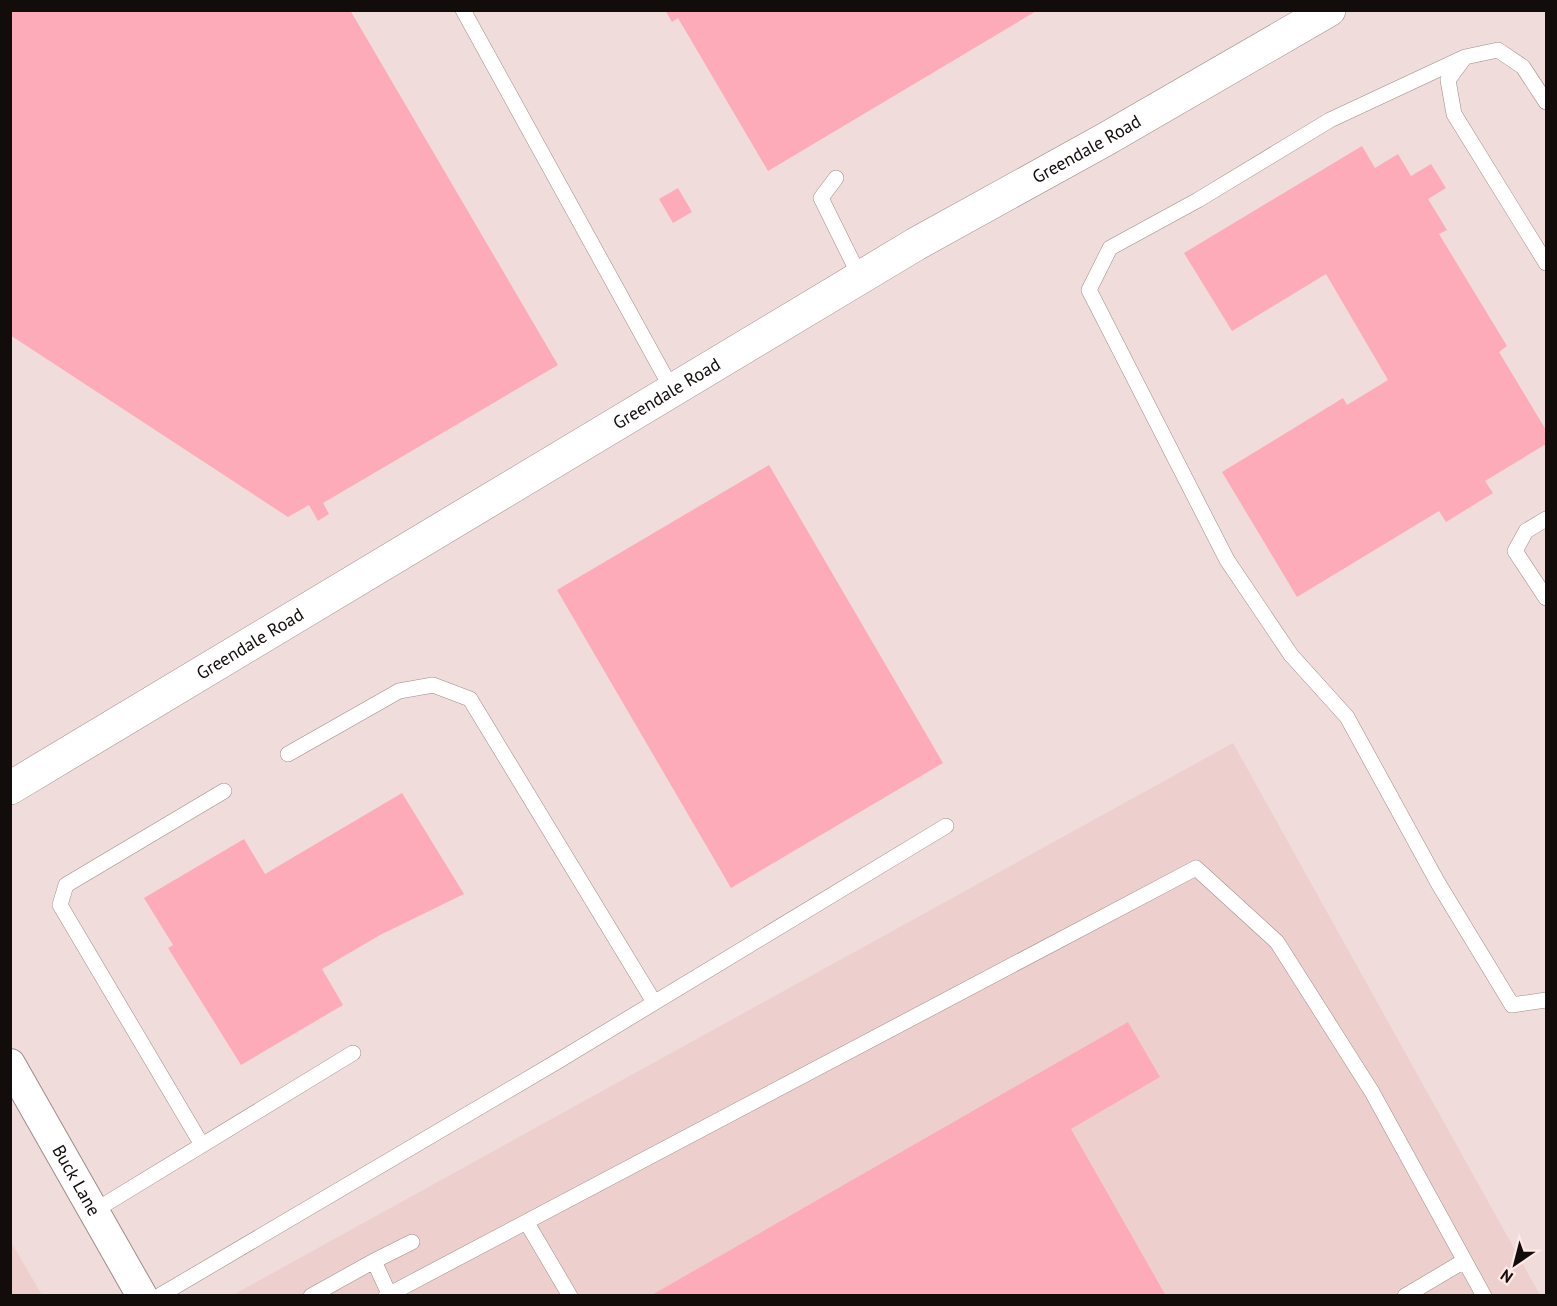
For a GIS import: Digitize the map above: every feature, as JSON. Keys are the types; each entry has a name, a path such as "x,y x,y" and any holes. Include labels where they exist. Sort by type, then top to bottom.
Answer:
{"street":[{"name":"Greendale Road","path":"10,788 860,278 1329,10"},
{"name":"Buck Lane","path":"10,1064 142,1296"}],"lane":[{"path":"463,10 673,391"},
{"path":"1546,102 1523,67 1498,50 1465,57 1330,120 1198,200 1110,248 1089,290 1227,560 1291,655 1347,717 1438,883 1512,1005 1546,1000"},
{"path":"1465,57 1448,80 1454,114 1546,263"},
{"path":"836,178 821,198 860,278"},
{"path":"1546,519 1526,531 1515,551 1546,598"},
{"path":"288,754 399,691 434,685 470,699 654,1002"},
{"path":"202,1145 60,905 66,885 224,791"},
{"path":"159,1296 558,1062 946,826"},
{"path":"374,1261 388,1295 1196,868 1277,942 1372,1092 1484,1296"},
{"path":"94,1211 353,1053"},
{"path":"527,1223 570,1296"},
{"path":"311,1296 412,1242"},
{"path":"1405,1296 1464,1261"}],"shaded area":[{"path":"1233,743 1540,1295 231,1296"},
{"path":"11,1242 42,1295 11,1295"}],"building":[{"path":"10,10 350,10 558,365 323,503 329,514 318,521 309,505 288,517 10,335"},
{"path":"665,10 1038,10 768,171 678,18 672,22"},
{"path":"1362,146 1375,168 1398,154 1411,176 1431,164 1446,188 1428,199 1447,230 1439,234 1507,346 1499,352 1546,430 1546,444 1485,481 1493,493 1446,522 1439,511 1297,597 1222,472 1343,398 1347,405 1388,380 1326,274 1232,331 1184,253"},
{"path":"678,188 692,212 673,223 659,199"},
{"path":"769,465 943,763 731,888 557,590"},
{"path":"402,793 464,894 380,935 322,969 343,1005 241,1065 168,948 173,945 144,898 244,839 265,874"},
{"path":"1128,1022 1160,1077 1071,1129 1166,1296 650,1296"}]}
